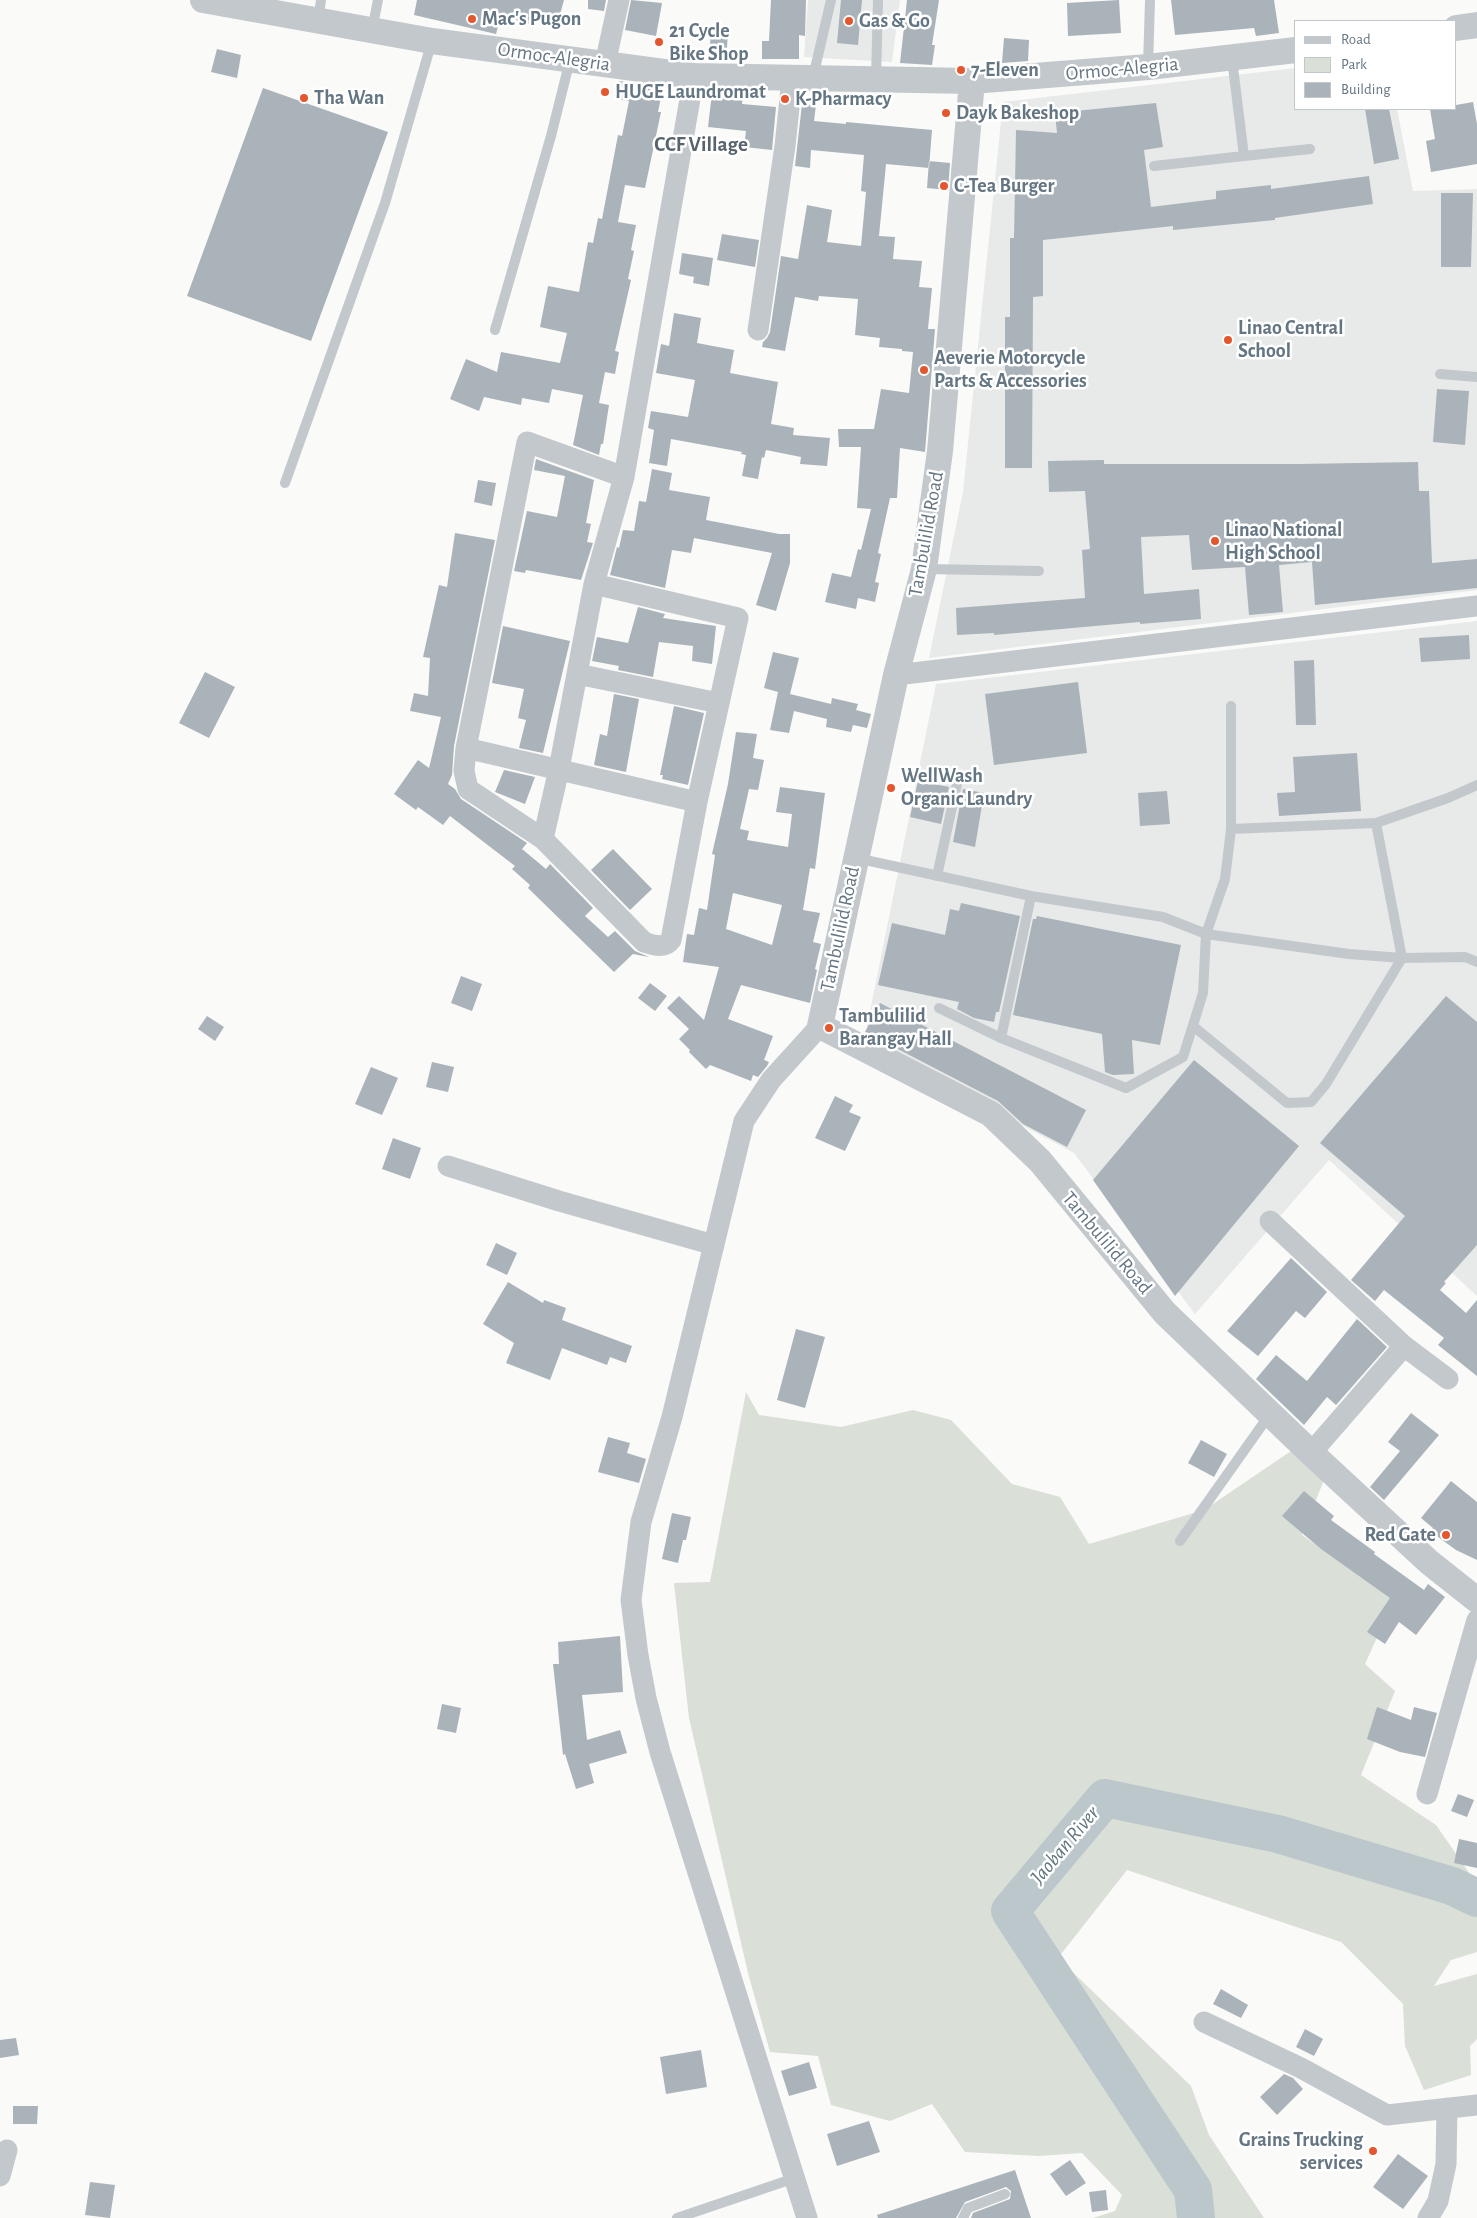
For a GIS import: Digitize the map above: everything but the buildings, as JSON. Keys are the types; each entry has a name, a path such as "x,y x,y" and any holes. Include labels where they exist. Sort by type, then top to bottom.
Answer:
{"street":[{"name":"Ormoc-Alegria","path":"203,0 319,11 372,31 432,41 694,76 802,80 972,81 1148,68 1294,50"},
{"path":"605,64 619,0"},
{"path":"1457,28 1477,25"},
{"path":"543,839 559,769 594,584 624,477 694,76"},
{"path":"758,330 785,146 802,80"},
{"name":"Tambulilid Road","path":"972,81 940,451 924,569 896,675 820,1026 991,1114 1040,1162 1165,1313 1311,1453 1429,1562 1477,1600"},
{"path":"594,584 738,618 697,802 671,940 665,944 652,945 644,942 543,839 468,789 464,770 466,748 527,442 624,477"},
{"path":"896,675 1477,606"},
{"path":"577,674 719,703"},
{"path":"466,748 697,802"},
{"path":"807,2218 660,1752 646,1698 631,1600 641,1522 672,1417 744,1122 771,1080 820,1026"},
{"path":"448,1166 558,1201 714,1245"},
{"path":"1270,1220 1404,1346 1448,1379"},
{"path":"1311,1453 1404,1346"},
{"path":"1427,1794 1477,1620"},
{"path":"1204,2022 1301,2068 1387,2115 1477,2105"},
{"path":"1428,2218 1438,2201 1446,2164 1448,2108"},
{"path":"0,2176 7,2150"}],"lane":[{"path":"372,31 378,0"},
{"path":"802,80 831,0"},
{"path":"876,80 878,0"},
{"path":"1148,68 1150,0"},
{"path":"285,483 385,203 432,41"},
{"path":"495,330 551,136 570,59"},
{"path":"1232,59 1244,156"},
{"path":"1154,166 1310,150"},
{"path":"1440,374 1477,377"},
{"path":"924,569 1039,570"},
{"path":"939,1008 1001,1038 1126,1088 1183,1057 1204,993 1206,934 1225,879 1231,829 1230,706"},
{"path":"937,876 957,784"},
{"path":"1231,829 1376,823 1477,786"},
{"path":"1193,1026 1287,1103 1312,1102 1326,1084 1402,958 1376,823"},
{"path":"856,857 1031,896 1163,917 1206,934 1349,954 1402,958 1465,957 1477,962"},
{"path":"1001,1038 1031,896"},
{"path":"1180,1541 1270,1414"},
{"path":"677,2218 795,2178"},
{"path":"963,2218 968,2208 1005,2194"}],"shaded area":[{"path":"808,0 900,0 892,62 804,57"},
{"name":"Linao Central School","path":"1294,68 1294,110 1397,110 1413,191 1477,189 1477,590 929,658 963,492 1003,102"},
{"path":"1477,621 1477,1296 1329,1160 1195,1314 1074,1153 864,1041 936,684"}],"green space":[{"path":"746,1392 759,1415 841,1427 913,1410 951,1420 1012,1484 1060,1497 1089,1544 1204,1510 1297,1447 1326,1475 1302,1535 1394,1600 1365,1664 1395,1691 1361,1775 1436,1825 1470,1874 1477,1877 1477,1952 1451,1960 1434,1986 1477,1974 1477,2039 1470,2046 1471,2075 1424,2090 1405,2046 1403,2004 1341,1942 1127,1870 1058,1958 1191,2086 1209,2135 1264,2218 1093,2218 1115,2211 1122,2195 1082,2153 1039,2156 965,2152 932,2104 890,2121 831,2105 818,2056 770,2052 748,1973 689,1718 674,1583 710,1582"}],"waterway":[{"name":"Jaoban River","path":"1196,2218 1193,2190 1010,1911 1105,1798 1278,1834 1452,1886 1477,1898"}],"place":[{"name":"Mac's Pugon","path":"472,19"},
{"name":"Gas & Go","path":"849,21"},
{"name":"21 Cycle Bike Shop","path":"659,42"},
{"name":"7-Eleven","path":"961,70"},
{"name":"HUGE Laundromat","path":"605,92"},
{"name":"Tha Wan","path":"304,98"},
{"name":"K-Pharmacy","path":"785,99"},
{"name":"Dayk Bakeshop","path":"946,113"},
{"name":"C-Tea Burger","path":"944,186"},
{"name":"Linao Central School","path":"1228,340"},
{"name":"Aeverie Motorcycle Parts & Accessories","path":"924,370"},
{"name":"Linao National High School","path":"1215,541"},
{"name":"WellWash Organic Laundry","path":"891,788"},
{"name":"Tambulilid Barangay Hall","path":"829,1028"},
{"name":"Red Gate","path":"1446,1535"},
{"name":"Grains Trucking services","path":"1373,2151"}],"district":[{"name":"CCF Village","path":"701,145"}]}
